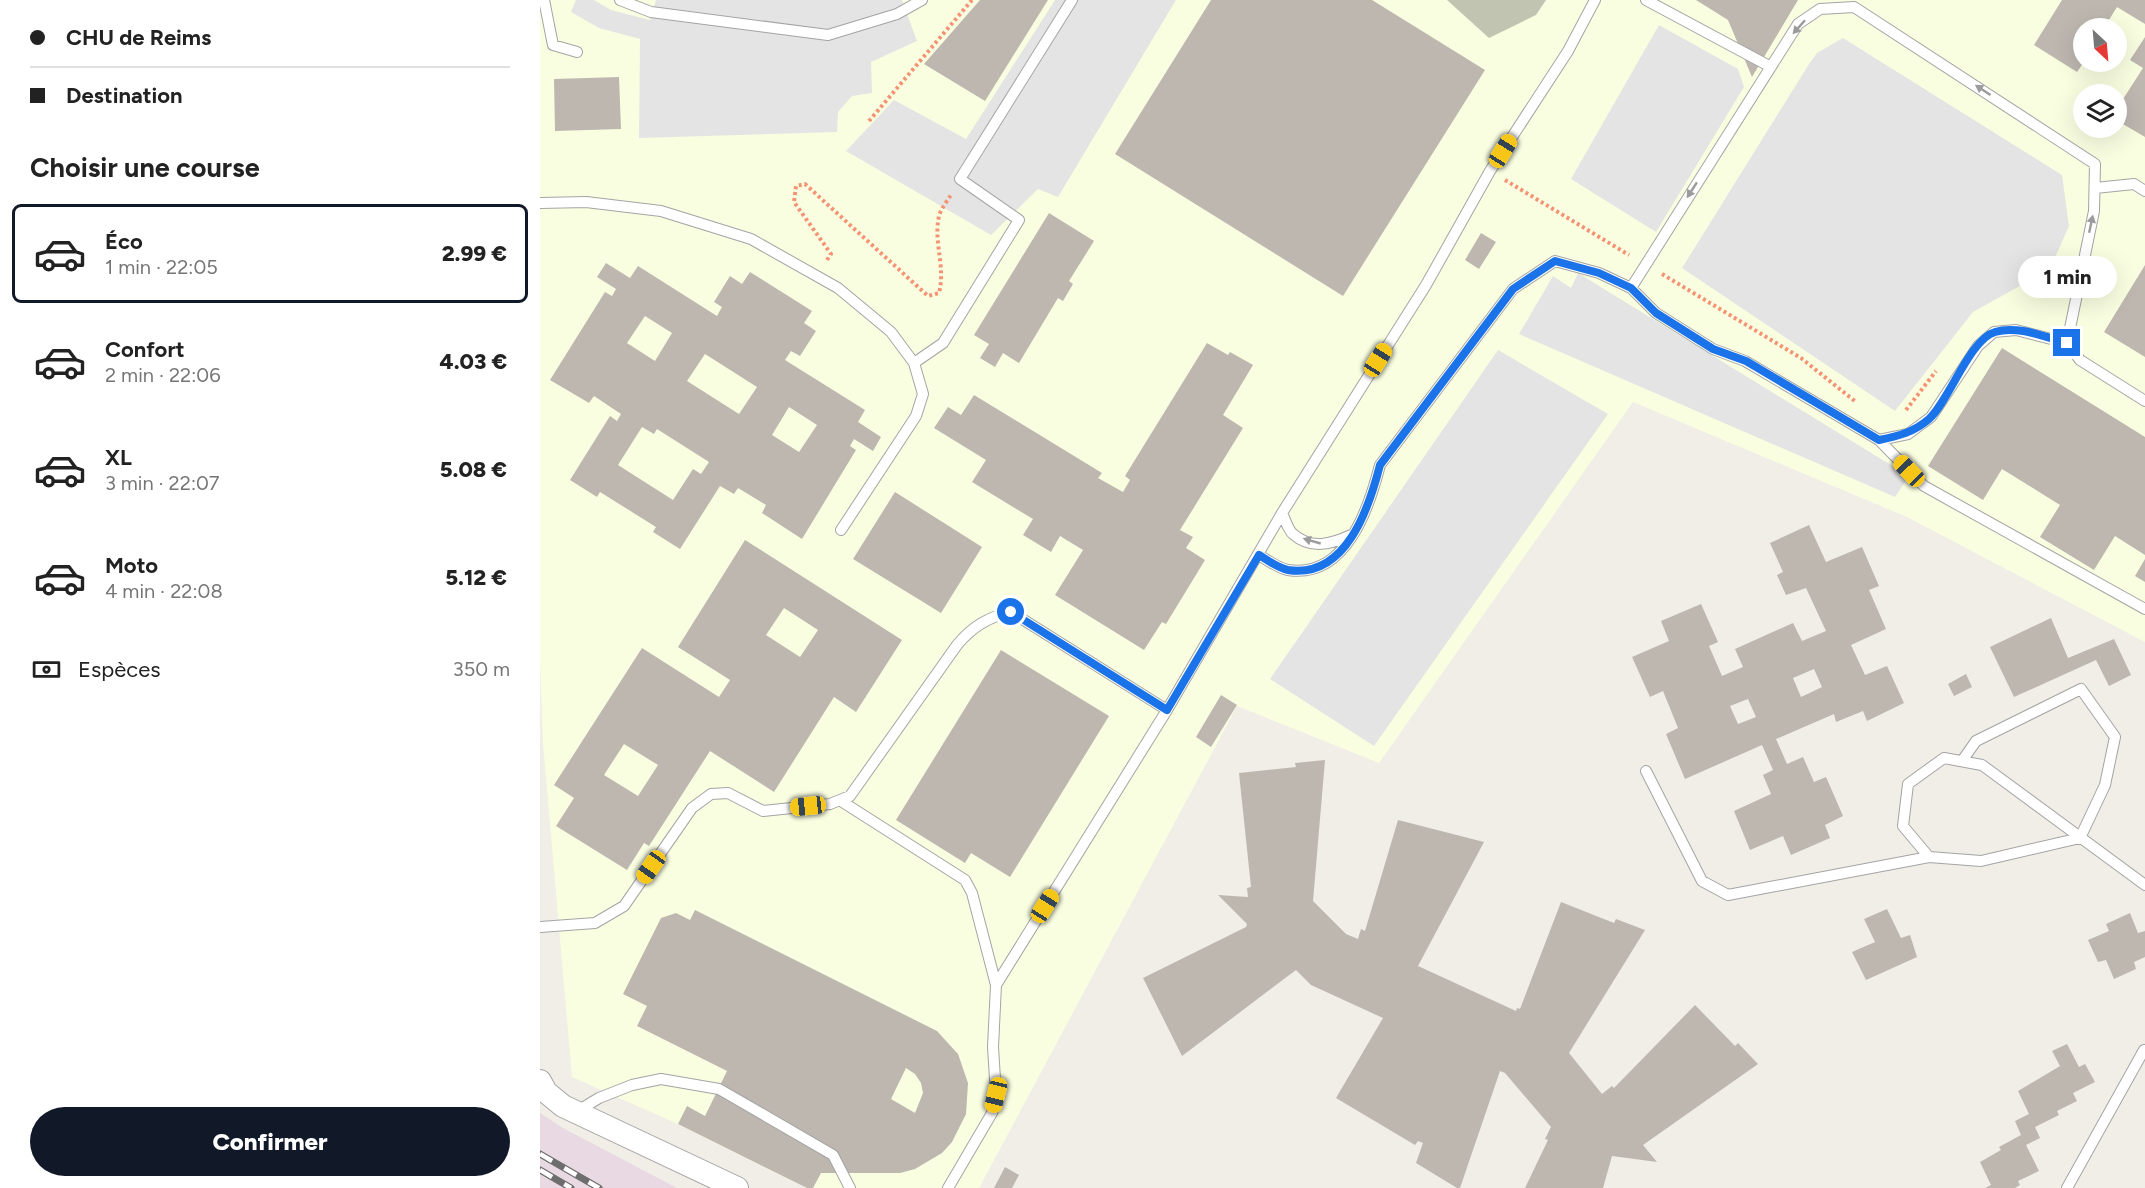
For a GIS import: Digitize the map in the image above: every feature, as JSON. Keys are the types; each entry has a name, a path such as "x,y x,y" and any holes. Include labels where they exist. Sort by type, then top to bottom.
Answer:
{"street":[{"path":"542,1088 576,1112 737,1188"}],"lane":[{"path":"544,0 553,45 577,52"},
{"path":"620,0 651,12 828,35 897,14 922,0"},
{"path":"897,14 904,0"},
{"path":"914,363 942,343 1019,220 960,179 1072,0"},
{"path":"996,985 1167,710 1282,513 1426,285 1490,171 1568,51 1595,0"},
{"path":"1646,0 1771,67"},
{"path":"1839,0 1854,7 2095,164 2094,211 2067,343"},
{"path":"1631,288 1798,24 1820,9 1854,7"},
{"path":"2095,188 2134,184 2145,191"},
{"path":"540,203 586,202 661,211 751,239 838,288 891,332 914,363 922,394 916,416 841,530"},
{"path":"1259,555 1287,570 1310,569 1335,558 1354,534 1371,498 1380,465 1513,289 1555,261 1599,273 1631,288 1656,313 1713,349 1746,361 1879,440 1924,486 2145,609"},
{"path":"1879,440 1908,434 1931,417 1978,345 1994,332 2016,330 2067,343 2080,360 2145,401"},
{"path":"1282,513 1292,534 1313,544 1332,545 1354,534"},
{"path":"540,927 596,923 624,906 692,808 711,794 728,793 763,811 841,801 855,791 921,694 967,633 995,615 1011,612 1167,710"},
{"path":"1962,761 1976,741 2081,689 2115,737 2105,785 2080,838"},
{"path":"1929,857 1903,826 1908,784 1944,758 1982,765 2145,885"},
{"path":"1646,771 1702,881 1728,895 1929,857 1981,861 2080,838"},
{"path":"841,801 965,880 972,893 996,985 993,1047 996,1095 992,1113 948,1188"},
{"path":"2067,1188 2144,1050"},
{"path":"576,1112 598,1098 632,1085 661,1079 719,1089 833,1155 850,1188"}],"path":[{"path":"868,121 972,0"},
{"path":"815,275 831,254 794,202 796,186 806,184 928,296 939,292 943,277 938,237 939,215 960,179"},
{"path":"1508,182 1801,358 1865,409"},
{"path":"1904,412 1938,368"}],"shaded area":[{"path":"540,0 2145,0 2145,642 1907,517 1633,402 1379,763 1237,706 979,1188 807,1188 678,1124 572,1077 543,743 540,663"},
{"path":"576,0 594,0 611,10 650,20 656,0 902,0 917,41 871,62 872,93 852,96 838,112 837,132 639,138 640,39 599,28 571,12"},
{"path":"1055,0 1176,0 1058,197 1038,189 991,235 846,151 894,100 966,139"},
{"path":"1447,0 1546,0 1536,15 1489,38"},
{"path":"1659,25 1738,69 1744,87 1656,232 1571,179"},
{"path":"1843,38 2062,175 2069,226 2050,269 1973,312 1895,411 1682,268 1809,64 1817,53"},
{"path":"1578,273 1909,476 1895,497 1519,334 1553,276 1571,288"},
{"path":"1498,350 1608,414 1374,746 1270,679"},
{"path":"540,1113 563,1128 677,1188 540,1188"}],"building":[{"path":"980,0 1048,0 985,101 924,64"},
{"path":"1211,0 1372,0 1485,70 1343,296 1115,154"},
{"path":"1696,0 1798,0 1752,77 1728,20"},
{"path":"2062,0 2145,0 2145,24 2117,7 2110,18 2073,18 2073,69 2034,45"},
{"path":"2145,37 2145,137 2127,126 2127,93 2143,68 2130,60"},
{"path":"619,77 621,129 555,131 554,79"},
{"path":"1049,213 1094,241 1069,281 1073,284 1063,301 1058,298 1019,363 1003,353 995,367 980,358 989,344 974,335"},
{"path":"1481,233 1496,242 1479,269 1465,260"},
{"path":"606,263 630,278 638,266 717,316 722,307 714,302 730,276 742,284 750,272 812,311 804,323 816,331 800,356 791,351 785,360 865,410 858,422 881,437 873,451 854,439 850,446 856,450 802,539 762,513 766,505 738,488 734,494 720,486 680,549 653,532 656,527 600,492 597,497 570,480 610,416 617,421 621,414 594,396 589,403 550,380 605,292 612,296 616,289 597,277","holes":["645,316 672,333 655,361 627,343","705,354 757,387 739,414 687,381","789,407 817,425 799,452 772,435","642,427 654,434 657,429 709,462 701,474 693,469 673,500 618,465"]},
{"path":"2145,265 2145,357 2104,332"},
{"path":"1207,343 1228,355 1230,352 1253,365 1223,415 1243,428 1180,530 1193,537 1186,548 1205,560 1166,624 1162,622 1144,650 1055,595 1083,550 1060,536 1051,552 1023,535 1033,519 972,482 986,460 934,428 948,407 961,415 974,395 1102,473 1098,478 1123,492 1130,480 1125,476"},
{"path":"2002,348 2145,437 2145,555 2115,536 2094,570 2040,537 2060,505 2002,469 1983,500 1928,466"},
{"path":"895,492 982,547 941,613 853,559"},
{"path":"1809,525 1826,562 1862,547 1879,586 1869,590 1886,629 1851,645 1865,675 1887,666 1904,703 1867,721 1863,711 1836,722 1834,714 1776,739 1787,764 1803,757 1814,782 1826,777 1843,816 1825,825 1830,838 1791,855 1783,836 1750,850 1734,811 1771,794 1763,775 1773,770 1762,745 1685,779 1666,734 1678,728 1663,691 1650,697 1632,657 1669,641 1661,621 1701,604 1718,642 1709,646 1722,676 1743,667 1735,649 1793,623 1802,641 1826,631 1806,588 1786,595 1777,575 1783,572 1770,543","holes":["1814,669 1822,687 1801,697 1793,678","1748,699 1756,717 1738,724 1730,706"]},
{"path":"745,540 902,640 856,712 834,697 774,792 710,751 649,846 644,843 627,870 556,826 574,798 554,785 642,648 719,697 730,680 678,647","holes":["784,608 818,630 800,657 766,635","624,744 658,765 638,796 604,775"]},
{"path":"2145,559 2145,582 2135,576"},
{"path":"2051,618 2068,658 2114,639 2131,675 2109,686 2096,660 2014,697 1990,647"},
{"path":"1001,650 1109,716 1010,877 971,853 965,863 896,820"},
{"path":"1966,674 1972,687 1954,696 1948,684"},
{"path":"1221,695 1237,705 1211,747 1196,737"},
{"path":"1325,760 1313,901 1346,934 1358,939 1361,929 1365,931 1398,820 1484,842 1418,966 1516,1011 1517,1008 1520,1009 1561,902 1614,923 1616,919 1645,930 1569,1053 1602,1094 1612,1086 1614,1088 1695,1005 1735,1046 1738,1043 1758,1064 1643,1145 1657,1162 1612,1156 1603,1188 1525,1188 1548,1140 1545,1139 1551,1127 1505,1073 1500,1071 1460,1188 1457,1188 1416,1163 1423,1143 1418,1141 1415,1145 1336,1098 1383,1018 1311,985 1296,970 1182,1056 1143,978 1246,927 1247,924 1218,895 1248,897 1247,888 1251,887 1239,773 1296,767 1295,763"},
{"path":"1887,909 1901,938 1910,935 1917,957 1866,980 1852,952 1875,942 1864,919"},
{"path":"695,910 937,1031 958,1054 968,1083 966,1114 952,1142 942,1153 915,1169 900,1173 821,1173 813,1188 807,1188 678,1124 687,1106 705,1116 727,1071 637,1026 647,1006 623,994 661,918 676,913 690,920","holes":["906,1068 915,1074 921,1083 923,1093 915,1113 891,1099"]},
{"path":"2130,913 2138,933 2145,931 2145,957 2134,962 2136,969 2114,979 2106,960 2098,962 2088,940 2109,931 2106,924"},
{"path":"2067,1044 2079,1067 2085,1064 2095,1082 2073,1093 2077,1101 2057,1111 2059,1115 2035,1127 2040,1138 2026,1145 2039,1171 2018,1181 2020,1185 2015,1188 1985,1188 1991,1185 1980,1162 2001,1150 1999,1147 2021,1135 2015,1121 2029,1114 2018,1091 2060,1066 2052,1051"},
{"path":"1005,1167 1019,1175 1012,1188 994,1188"}],"railway":[{"path":"540,1154 599,1188"},
{"path":"540,1170 571,1188"}],"route":[{"path":"1011,612 1167,710 1259,555 1287,570 1310,569 1335,558 1354,534 1371,498 1380,465 1513,289 1555,261 1599,273 1631,288 1656,313 1713,349 1746,361 1879,440 1908,434 1931,417 1978,345 1994,332 2016,330 2067,343"}]}
